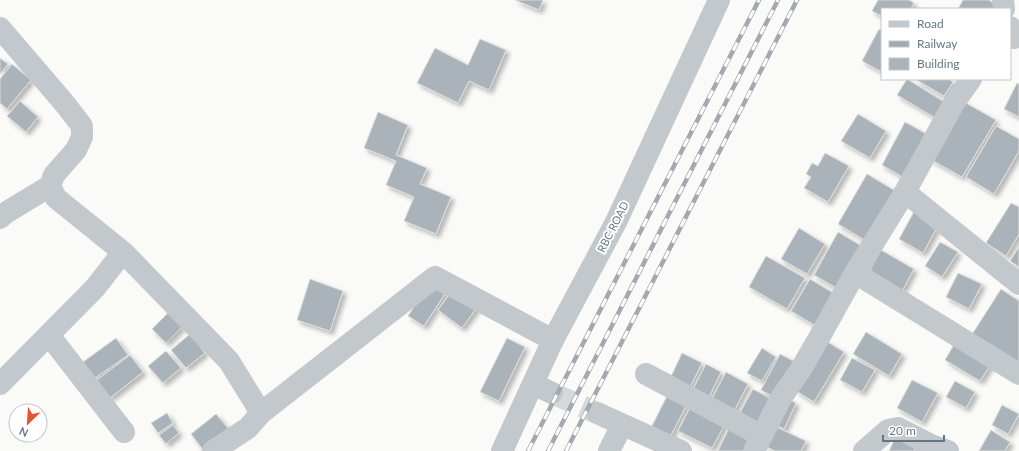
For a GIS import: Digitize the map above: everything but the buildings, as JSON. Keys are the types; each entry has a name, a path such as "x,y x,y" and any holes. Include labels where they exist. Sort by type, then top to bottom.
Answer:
{"street":[{"name":"RBC ROAD","path":"502,451 543,389 553,340 616,222 719,0"},
{"path":"0,28 82,126 82,137 76,150 54,175 50,186 7,212 0,218"},
{"path":"646,374 758,443 781,398 801,369 855,273 906,192 954,104 970,80"},
{"path":"50,186 56,198 123,252 229,361 261,413"},
{"path":"906,192 1019,284"},
{"path":"0,384 95,288 123,252"},
{"path":"855,273 1019,374"},
{"path":"212,451 248,428 261,413 435,276 553,340"},
{"path":"50,335 124,432"},
{"path":"596,413 681,451"},
{"path":"609,451 622,424"},
{"path":"864,451 888,430 898,428 931,445 948,451"}],"tunnel":[{"path":"552,393 597,413"}],"railway":[{"path":"528,451 759,0"},
{"path":"548,451 778,0"},
{"path":"566,451 797,0"}]}
